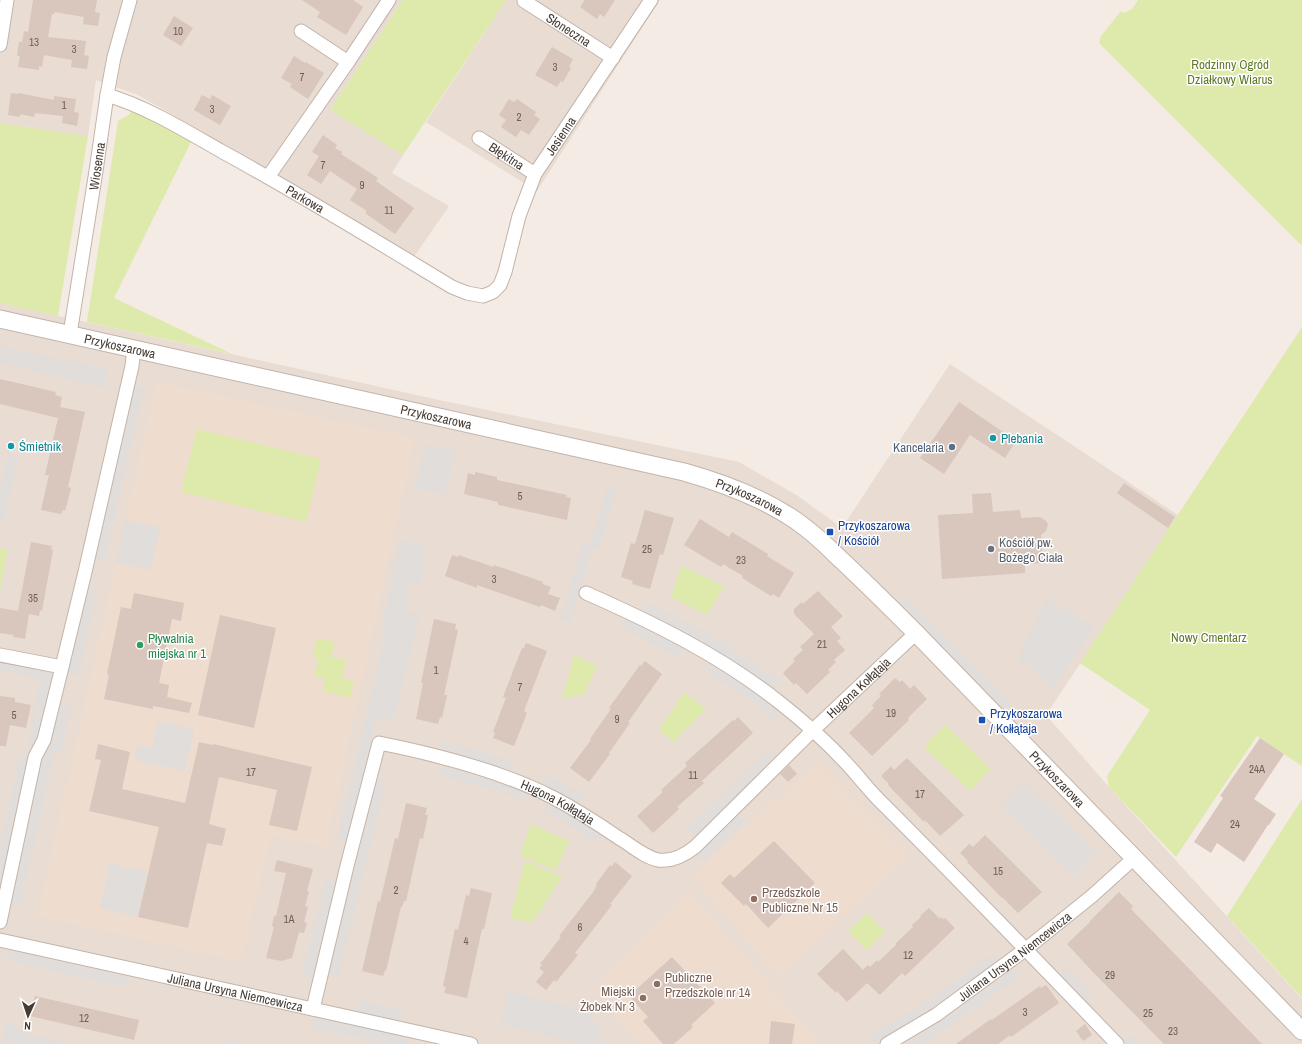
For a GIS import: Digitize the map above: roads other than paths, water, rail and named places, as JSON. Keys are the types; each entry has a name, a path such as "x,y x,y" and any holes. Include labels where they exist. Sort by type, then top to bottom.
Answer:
{"street":[{"path":"0,45 7,0"},
{"name":"Wiosenna","path":"70,334 96,171 106,95 114,57 130,0"},
{"path":"268,176 284,156 389,0"},
{"name":"Jesienna","path":"500,285 505,272 519,216 535,174 652,0"},
{"name":"Słoneczna","path":"524,1 613,58"},
{"path":"300,31 348,62"},
{"name":"Parkowa","path":"106,95 125,100 171,123 268,176 457,289 467,293 483,296 492,292 500,285"},
{"name":"Błękitna","path":"479,138 535,174"},
{"name":"Przykoszarowa","path":"0,319 684,472 723,484 757,498 795,520 812,533 858,575 1302,1031"},
{"path":"0,922 35,757 44,740 62,667 132,366 134,348"},
{"path":"586,593 686,641 721,662 779,702 836,753 867,788 1117,1044"},
{"name":"Hugona Kołłątaja","path":"313,1009 378,743 401,747 503,776 552,797 592,820 639,851 658,860 663,860 681,856 695,847 812,731 916,633"},
{"path":"0,655 62,667"},
{"name":"Juliana Ursyna Niemcewicza","path":"887,1044 936,1015 1026,950 1092,896 1134,858"},
{"name":"Juliana Ursyna Niemcewicza","path":"0,940 313,1009 452,1042 471,1044"}],"place":[{"name":"Plebania","path":"993,438"},
{"name":"Śmietnik","path":"11,446"},
{"name":"Kancelaria","path":"952,447"},
{"name":"Przykoszarowa / Kościół","path":"830,532"},
{"name":"Kościół pw. Bożego Ciała","path":"991,549"},
{"name":"Pływalnia miejska nr 1","path":"140,645"},
{"name":"Przykoszarowa / Kołłątaja","path":"982,720"},
{"name":"Przedszkole Publiczne Nr 15","path":"754,899"},
{"name":"Publiczne Przedszkole nr 14","path":"657,984"},
{"name":"Miejski Żłobek Nr 3","path":"643,998"}],"park label":[{"name":"Rodzinny Ogród Działkowy Wiarus","path":"1230,72"},
{"name":"Nowy Cmentarz","path":"1209,637"}]}
